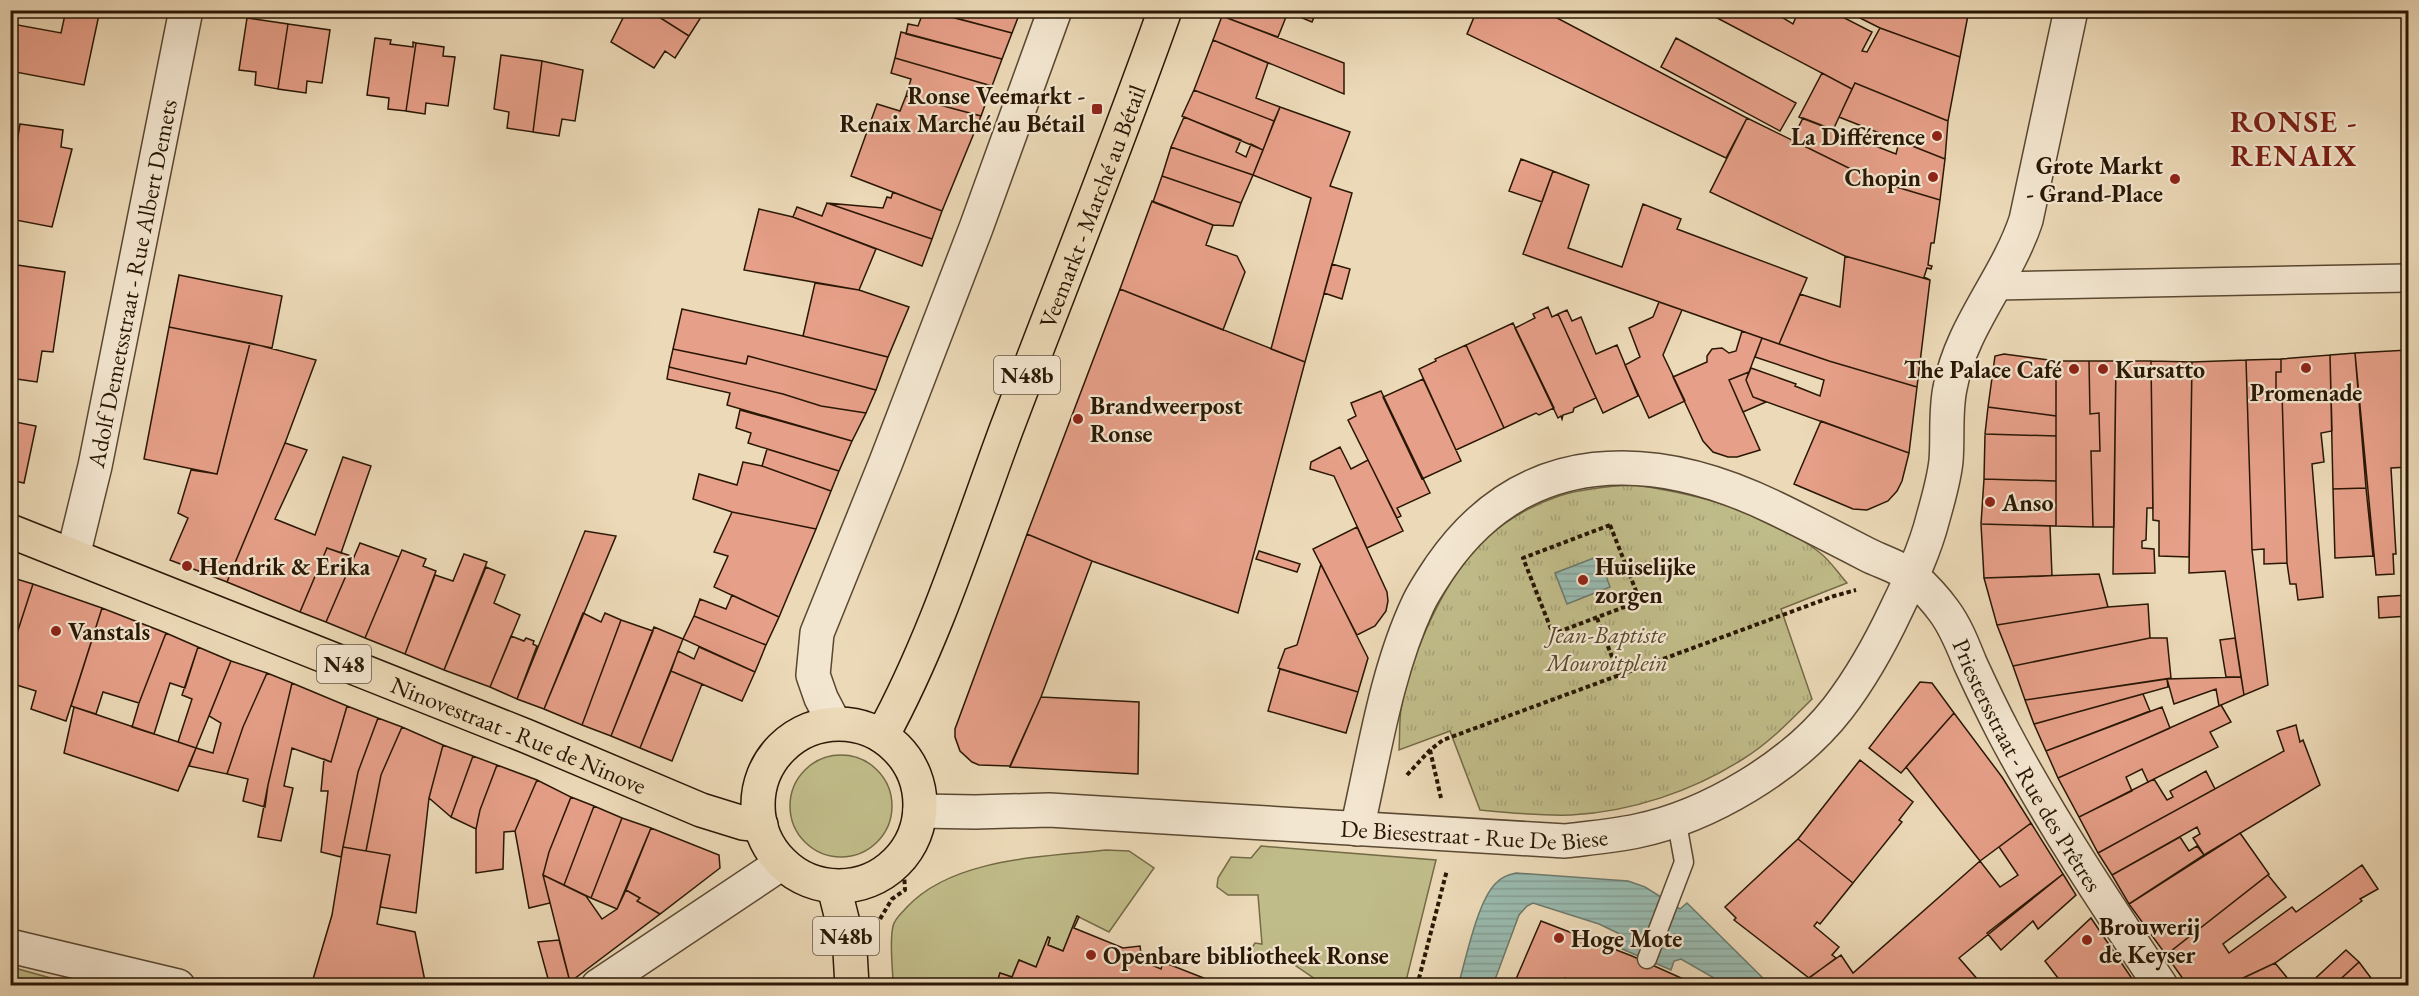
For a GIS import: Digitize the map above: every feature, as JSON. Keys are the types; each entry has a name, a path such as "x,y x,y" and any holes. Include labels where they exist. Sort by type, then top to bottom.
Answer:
{"main road":[{"name":"Veemarkt - Marché au Bétail","path":"882,736 918,668 1165,10"},
{"name":"Ninovestraat - Rue de Ninove","path":"10,531 526,736 701,810 743,823 761,825"},
{"path":"834,723 860,726 882,736 894,745 911,768 917,782 920,811 912,841 903,855 886,871 865,882 834,886 810,880 782,863 763,834 758,800 760,784 776,753 802,732 834,723"},
{"name":"N48b","path":"834,886 850,951 852,986"}],"street":[{"name":"Adolf Demetsstraat - Rue Albert Demets","path":"73,556 95,466 186,10"},
{"path":"834,723 813,675 817,633 968,249 1054,10"},
{"path":"2071,10 2026,220 2018,243 1996,286 2409,278"},
{"name":"De Biesestraat - Rue De Biese","path":"920,811 1049,810 1565,841 1639,830 1720,800 1754,782 1790,756 1838,708 1865,669 1912,576 1933,521 1946,463 1950,388 1965,342 1996,286"},
{"path":"1357,829 1386,700 1406,633 1419,602 1455,546 1478,522 1505,501 1535,485 1571,472 1611,467 1650,468 1688,476 1756,499 1912,576"},
{"name":"Priestersstraat - Rue des Prêtres","path":"1912,576 1945,612 2004,733 2031,781 2115,918 2161,986"},
{"path":"598,986 782,863"},
{"path":"10,946 178,986"}],"lane":[{"path":"1647,959 1684,862 1676,818"}],"path":[{"path":"1610,525 1640,601 1597,618 1553,634 1523,558 1610,525"},
{"path":"1406,776 1430,750 1443,740 1834,596 1857,590"},
{"path":"1597,618 1619,675"},
{"path":"1417,986 1448,866 1449,834 1430,750"},
{"path":"879,928 880,916 891,899 905,890 903,855"}],"green space":[{"name":"Jean-Baptiste Mouroitplein","path":"1635,485 1707,500 1755,516 1799,538 1823,555 1834,567 1847,583 1781,609 1812,699 1771,739 1753,753 1703,781 1661,798 1616,809 1571,815 1537,815 1480,810 1450,731 1399,750 1400,714 1406,687 1432,617 1444,594 1472,553 1512,518 1540,503 1568,493"},
{"path":"841,755 860,759 877,770 888,787 892,806 888,825 877,842 860,853 841,857 822,853 805,842 794,825 790,806 794,787 805,770 822,759"},
{"path":"1261,846 1436,860 1405,985 1324,985 1293,964 1243,961 1255,943 1262,944 1258,895 1228,895 1217,887 1218,878 1231,857 1251,858"},
{"path":"1106,850 1129,851 1154,868 1109,932 1077,916 1063,951 1048,945 1050,938 1048,937 1036,967 1019,960 1012,977 1000,973 997,985 893,985 891,940 894,923 907,907 926,891 949,878 1000,863"},
{"path":"11,967 76,985 11,985"}],"water":[{"path":"1599,556 1610,587 1567,604 1555,573"},
{"path":"1516,873 1628,881 1645,887 1680,909 1687,903 1770,985 1726,985 1681,959 1674,961 1671,970 1622,949 1624,936 1599,924 1533,903 1519,915 1493,985 1458,986 1468,947 1483,904 1495,884"}],"building":[{"path":"10,10 15,10 12,24 61,33 66,10 100,10 84,85 10,71"},
{"path":"627,10 648,10 689,36 675,58 665,51 654,68 611,42"},
{"path":"648,10 697,10 703,14 689,36"},
{"path":"924,10 1012,33 1002,59 906,34 908,24 918,26"},
{"path":"938,10 1021,10 1012,33 937,13"},
{"path":"1224,10 1317,10 1312,22 1288,12 1278,37 1222,16"},
{"path":"1477,10 1542,10 1747,118 1726,158 1467,34"},
{"path":"1770,10 1793,24 1799,10 1829,10 1872,32 1862,51 1867,52 1880,28 1960,57 1948,121 1855,83 1852,89 1704,11"},
{"path":"1852,10 1969,10 1960,57 1880,28 1852,14"},
{"path":"1222,16 1344,63 1344,94 1213,40"},
{"path":"247,18 288,24 278,89 255,85 256,72 239,70"},
{"path":"288,24 330,30 322,83 307,81 306,93 278,89"},
{"path":"901,32 1002,59 992,86 895,58"},
{"path":"375,38 391,40 390,44 413,47 413,42 416,43 406,111 388,109 389,98 367,95"},
{"path":"1676,38 1796,103 1780,131 1661,67"},
{"path":"1213,40 1268,63 1256,98 1280,107 1274,121 1194,90"},
{"path":"416,43 444,47 443,56 455,57 448,106 426,103 425,114 406,111"},
{"path":"501,55 542,61 533,132 507,128 509,112 494,109"},
{"path":"895,58 992,86 981,116 906,96 911,79 891,73"},
{"path":"542,61 583,70 575,121 562,119 559,136 533,132"},
{"path":"1822,73 1852,89 1833,130 1799,117"},
{"path":"1855,83 1948,121 1945,159 1839,117"},
{"path":"1194,90 1274,121 1263,150 1182,116"},
{"path":"906,96 981,116 942,211 851,176 877,104 900,111"},
{"path":"1280,107 1350,132 1330,186 1352,193 1305,362 1271,349 1311,198 1253,175"},
{"path":"1184,117 1241,140 1236,152 1246,157 1251,144 1263,150 1253,175 1171,147"},
{"path":"1747,118 1873,180 1940,200 1934,243 1931,243 1928,265 1932,266 1931,269 1927,268 1924,277 1930,280 1845,256 1710,192"},
{"path":"1803,118 1896,154 1898,146 1881,139 1882,134 1945,159 1940,200 1873,180 1792,140"},
{"path":"20,124 63,130 61,147 72,149 52,227 10,219 10,140 17,142"},
{"path":"1171,147 1253,175 1241,203 1162,176"},
{"path":"1521,159 1553,171 1542,202 1509,191"},
{"path":"1553,171 1589,185 1568,248 1622,267 1643,204 1681,219 1677,229 1807,278 1779,344 1523,254"},
{"path":"1162,176 1241,203 1233,226 1213,225 1153,202"},
{"path":"893,192 942,211 932,239 827,203 883,208 887,197 891,198"},
{"path":"1152,201 1213,225 1206,245 1237,256 1245,272 1223,330 1120,289"},
{"path":"827,203 932,239 922,266 793,217 797,207 822,216"},
{"path":"759,209 793,217 876,249 859,290 744,270"},
{"path":"1845,256 1930,280 1917,387 1779,344 1800,294 1840,307"},
{"path":"10,264 65,272 53,352 42,351 37,382 10,378"},
{"path":"1332,264 1350,269 1342,299 1324,293"},
{"path":"179,275 282,296 272,348 169,327"},
{"path":"815,283 859,290 909,307 888,357 803,336"},
{"path":"1120,289 1305,362 1238,613 1092,561 1027,534"},
{"path":"1659,302 1682,310 1663,355 1685,401 1649,418 1625,365 1640,357 1629,328 1653,317"},
{"path":"1548,307 1552,317 1558,314 1596,398 1574,408 1573,412 1563,415 1562,419 1561,416 1558,418 1515,328 1535,318 1533,314"},
{"path":"682,309 888,357 876,390 748,356 746,364 673,349"},
{"path":"1567,310 1572,321 1581,317 1596,354 1617,345 1638,396 1603,413 1558,314"},
{"path":"1513,323 1554,408 1539,415 1536,413 1504,428 1466,345"},
{"path":"169,327 250,343 217,474 144,459"},
{"path":"1742,331 1762,338 1749,372 1729,380 1760,450 1737,457 1728,457 1713,452 1703,441 1673,377 1707,362 1707,356 1712,349 1722,348 1729,353 1736,351"},
{"path":"1762,338 1917,387 1909,453 1753,397 1746,380 1751,368 1796,384 1795,386 1820,396 1824,380 1755,357"},
{"path":"250,343 316,360 285,443 227,582 170,560 188,518 178,513 191,470 217,474"},
{"path":"1466,345 1504,428 1456,450 1419,369"},
{"path":"673,349 746,364 748,356 876,390 866,413 821,406 783,394 669,367"},
{"path":"2408,350 2408,467 2391,468 2396,554 2393,554 2394,574 2376,575 2355,353"},
{"path":"2355,353 2366,488 2333,489 2330,355"},
{"path":"2004,354 2056,361 2056,416 1988,407 1995,356"},
{"path":"2330,355 2332,431 2321,433 2324,462 2312,464 2323,597 2298,600 2296,584 2290,584 2287,563 2282,393 2276,393 2276,372 2281,372 2281,359"},
{"path":"2281,359 2281,372 2276,372 2276,393 2282,393 2287,563 2264,564 2264,549 2252,550 2246,360"},
{"path":"2246,360 2252,550 2268,685 2244,695 2225,571 2189,573 2192,362"},
{"path":"2056,361 2089,361 2090,414 2099,413 2100,451 2091,451 2093,527 2056,526"},
{"path":"2089,361 2116,361 2114,527 2093,527 2091,451 2100,451 2099,413 2090,414"},
{"path":"2116,361 2151,361 2153,508 2147,508 2146,540 2142,541 2142,548 2154,549 2155,573 2113,574"},
{"path":"2151,361 2192,362 2189,557 2159,556 2159,521 2153,520"},
{"path":"669,367 783,394 821,406 866,413 852,441 727,405 730,393 667,379"},
{"path":"1749,372 1746,380 1753,397 1766,402 1743,412 1729,380"},
{"path":"1423,379 1461,461 1422,479 1383,397"},
{"path":"1381,391 1430,493 1397,508 1401,516 1397,518 1348,420 1356,416 1351,403"},
{"path":"1988,407 2056,416 2056,436 1985,434"},
{"path":"740,410 852,441 839,471 748,443 751,433 736,428"},
{"path":"10,421 36,426 24,483 10,480"},
{"path":"1821,421 1909,453 1902,481 1888,501 1867,510 1853,509 1794,484"},
{"path":"1985,434 2056,436 2056,481 1984,479"},
{"path":"285,443 307,450 275,519 315,535 343,457 371,466 341,553 327,548 300,612 227,582"},
{"path":"1340,447 1351,469 1368,460 1403,531 1367,548 1334,476 1310,469 1311,462"},
{"path":"767,449 839,471 831,491 762,466"},
{"path":"743,462 762,466 831,491 816,529 732,512 693,499 699,474 737,485"},
{"path":"1984,479 2056,481 2056,526 1981,524"},
{"path":"2366,488 2373,556 2335,558 2333,489"},
{"path":"732,512 816,529 779,617 714,587 728,556 714,552"},
{"path":"1981,524 2050,526 2052,576 1984,578"},
{"path":"1357,527 1387,592 1388,601 1386,611 1375,626 1357,635 1313,549"},
{"path":"585,531 616,536 544,709 517,699"},
{"path":"1027,534 1092,561 1041,697 1010,766 979,765 960,751 955,729"},
{"path":"360,543 399,557 365,638 326,622"},
{"path":"327,548 354,557 326,622 300,612"},
{"path":"402,550 426,559 423,566 436,571 405,654 365,638"},
{"path":"1259,551 1300,564 1297,572 1256,559"},
{"path":"464,554 487,562 444,670 405,654 435,575 453,581"},
{"path":"1321,564 1368,658 1358,692 1278,668 1285,649 1297,645"},
{"path":"486,567 505,575 494,603 520,615 490,687 444,670"},
{"path":"2099,574 2108,607 1997,625 1984,578"},
{"path":"10,577 33,584 10,655"},
{"name":"Vanstals","path":"33,584 102,608 66,721 31,709 36,691 10,683 10,655"},
{"path":"732,595 779,617 766,645 694,616 700,599 726,609"},
{"path":"2407,595 2408,616 2379,618 2378,597"},
{"path":"2148,604 2150,638 2013,666 1997,625 2108,607"},
{"path":"102,608 166,633 139,703 103,692 96,714 71,706"},
{"path":"583,613 601,622 605,613 621,620 582,725 544,709"},
{"path":"694,616 766,645 755,672 683,639"},
{"path":"621,620 653,631 611,736 582,725"},
{"path":"654,627 683,639 640,748 611,736"},
{"path":"166,633 198,647 185,688 170,683 154,734 132,727"},
{"path":"511,636 524,641 526,638 534,641 533,644 537,646 517,699 490,687"},
{"path":"2150,638 2167,638 2171,678 2025,700 2013,666"},
{"path":"2235,638 2241,677 2226,677 2220,640"},
{"path":"198,647 231,661 196,748 178,742 192,699 182,695"},
{"path":"699,647 755,672 742,701 671,671 678,651 694,659"},
{"path":"231,661 267,673 243,727 227,774 189,766 196,748 213,753 221,723 209,716"},
{"path":"1280,669 1358,692 1346,733 1268,711"},
{"path":"671,671 702,684 672,761 640,748"},
{"path":"267,673 292,683 265,807 243,801 248,779 227,774 243,727"},
{"path":"2241,677 2244,695 2219,706 2216,689 2174,704 2167,679"},
{"path":"2167,679 2168,687 2034,724 2025,700"},
{"path":"1920,682 1932,683 1954,713 1901,773 1869,748"},
{"path":"292,683 347,706 331,762 292,748 284,786 293,788 281,841 258,837"},
{"path":"2143,694 2150,711 2046,751 2034,724"},
{"path":"1041,697 1139,702 1138,774 1010,767"},
{"path":"2221,705 2231,722 2210,732 2218,747 2148,782 2142,769 2126,777 2132,791 2079,817 2058,778"},
{"path":"347,706 378,718 358,772 341,857 321,852 328,791 321,791 324,759 331,762"},
{"path":"74,707 196,748 178,791 64,753"},
{"path":"2162,707 2170,728 2058,778 2046,751"},
{"path":"1954,713 2002,777 2031,823 1980,861 1906,767"},
{"path":"378,718 402,727 381,775 366,851 343,847 358,772"},
{"path":"2296,725 2300,742 2303,740 2320,785 2204,855 2193,838 2200,834 2197,827 2112,875 2098,853 2284,751 2277,731"},
{"path":"402,727 443,745 429,798 416,913 380,907 390,855 366,851 381,775"},
{"path":"443,745 473,756 451,817 429,798"},
{"path":"473,756 497,765 480,810 476,829 451,817"},
{"path":"1860,760 1913,802 1899,820 1902,822 1853,883 1798,839"},
{"path":"497,765 537,780 515,831 504,832 503,869 476,873 476,829 480,810"},
{"path":"2206,771 2215,789 2098,853 2079,817 2154,779 2167,800 2173,797 2170,791"},
{"path":"537,780 571,797 549,852 543,875 550,903 529,908 515,831"},
{"path":"571,797 594,806 564,885 543,875 549,852"},
{"path":"594,806 622,818 591,898 564,885"},
{"path":"622,818 651,828 617,909 591,898"},
{"path":"2031,823 2063,874 1959,958 1979,981 1973,986 1799,986 1794,982 1800,984 1841,955 1853,973 1980,861 2000,887 2018,875 1999,847"},
{"path":"651,828 719,855 720,868 660,914 637,901 640,898 626,890"},
{"path":"2240,833 2269,874 2166,955 2129,904"},
{"path":"2180,837 2189,851 2197,846 2204,855 2129,904 2112,875"},
{"path":"1798,839 1853,883 1820,924 1817,922 1814,926 1839,947 1832,955 1836,958 1809,978 1734,920 1736,918 1725,907"},
{"path":"343,847 390,855 377,924 415,932 426,986 311,986 332,915"},
{"path":"2362,865 2378,889 2360,899 2362,901 2275,963 2226,986 2188,986 2166,955 2268,875 2286,897 2223,944 2229,953 2292,907 2296,912"},
{"path":"2063,874 2076,895 2038,929 2033,921 2001,950 1987,933"},
{"path":"543,875 586,896 602,919 617,909 626,890 640,898 637,901 660,914 570,982"},
{"name":"Openbare bibliotheek Ronse","path":"1077,916 1079,917 1074,928 1123,948 1140,946 1142,961 1161,969 1163,962 1224,986 996,985 1000,973 1012,977 1019,960 1036,967 1048,937 1050,938 1048,945 1063,951"},
{"name":"Brouwerij de Keyser","path":"2091,918 2137,986 2058,986 2061,982 2045,961"},
{"name":"Hoge Mote","path":"1541,921 1632,956 1699,986 1582,986 1565,978 1561,986 1513,986"},
{"path":"559,940 570,982 550,986 538,942"},
{"path":"2346,950 2359,962 2333,986 2307,986"},
{"path":"2359,962 2377,986 2333,986"},
{"path":"2275,963 2294,986 2226,986"}],"place":[{"name":"Ronse Veemarkt - Renaix Marché au Bétail","path":"1097,109"},
{"name":"La Différence","path":"1937,136"},
{"name":"Chopin","path":"1933,177"},
{"name":"Grote Markt - Grand-Place","path":"2175,179"},
{"name":"Promenade","path":"2306,368"},
{"name":"The Palace Café","path":"2074,369"},
{"name":"Kursatto","path":"2103,369"},
{"name":"Brandweerpost Ronse","path":"1078,419"},
{"name":"Anso","path":"1990,502"},
{"name":"Hendrik & Erika","path":"187,566"},
{"name":"Huiselijke zorgen","path":"1583,580"},
{"name":"Vanstals","path":"56,631"},
{"name":"Hoge Mote","path":"1559,938"},
{"name":"Brouwerij de Keyser","path":"2087,940"},
{"name":"Openbare bibliotheek Ronse","path":"1091,955"}],"district":[{"name":"RONSE - RENAIX","path":"2294,138"}]}
